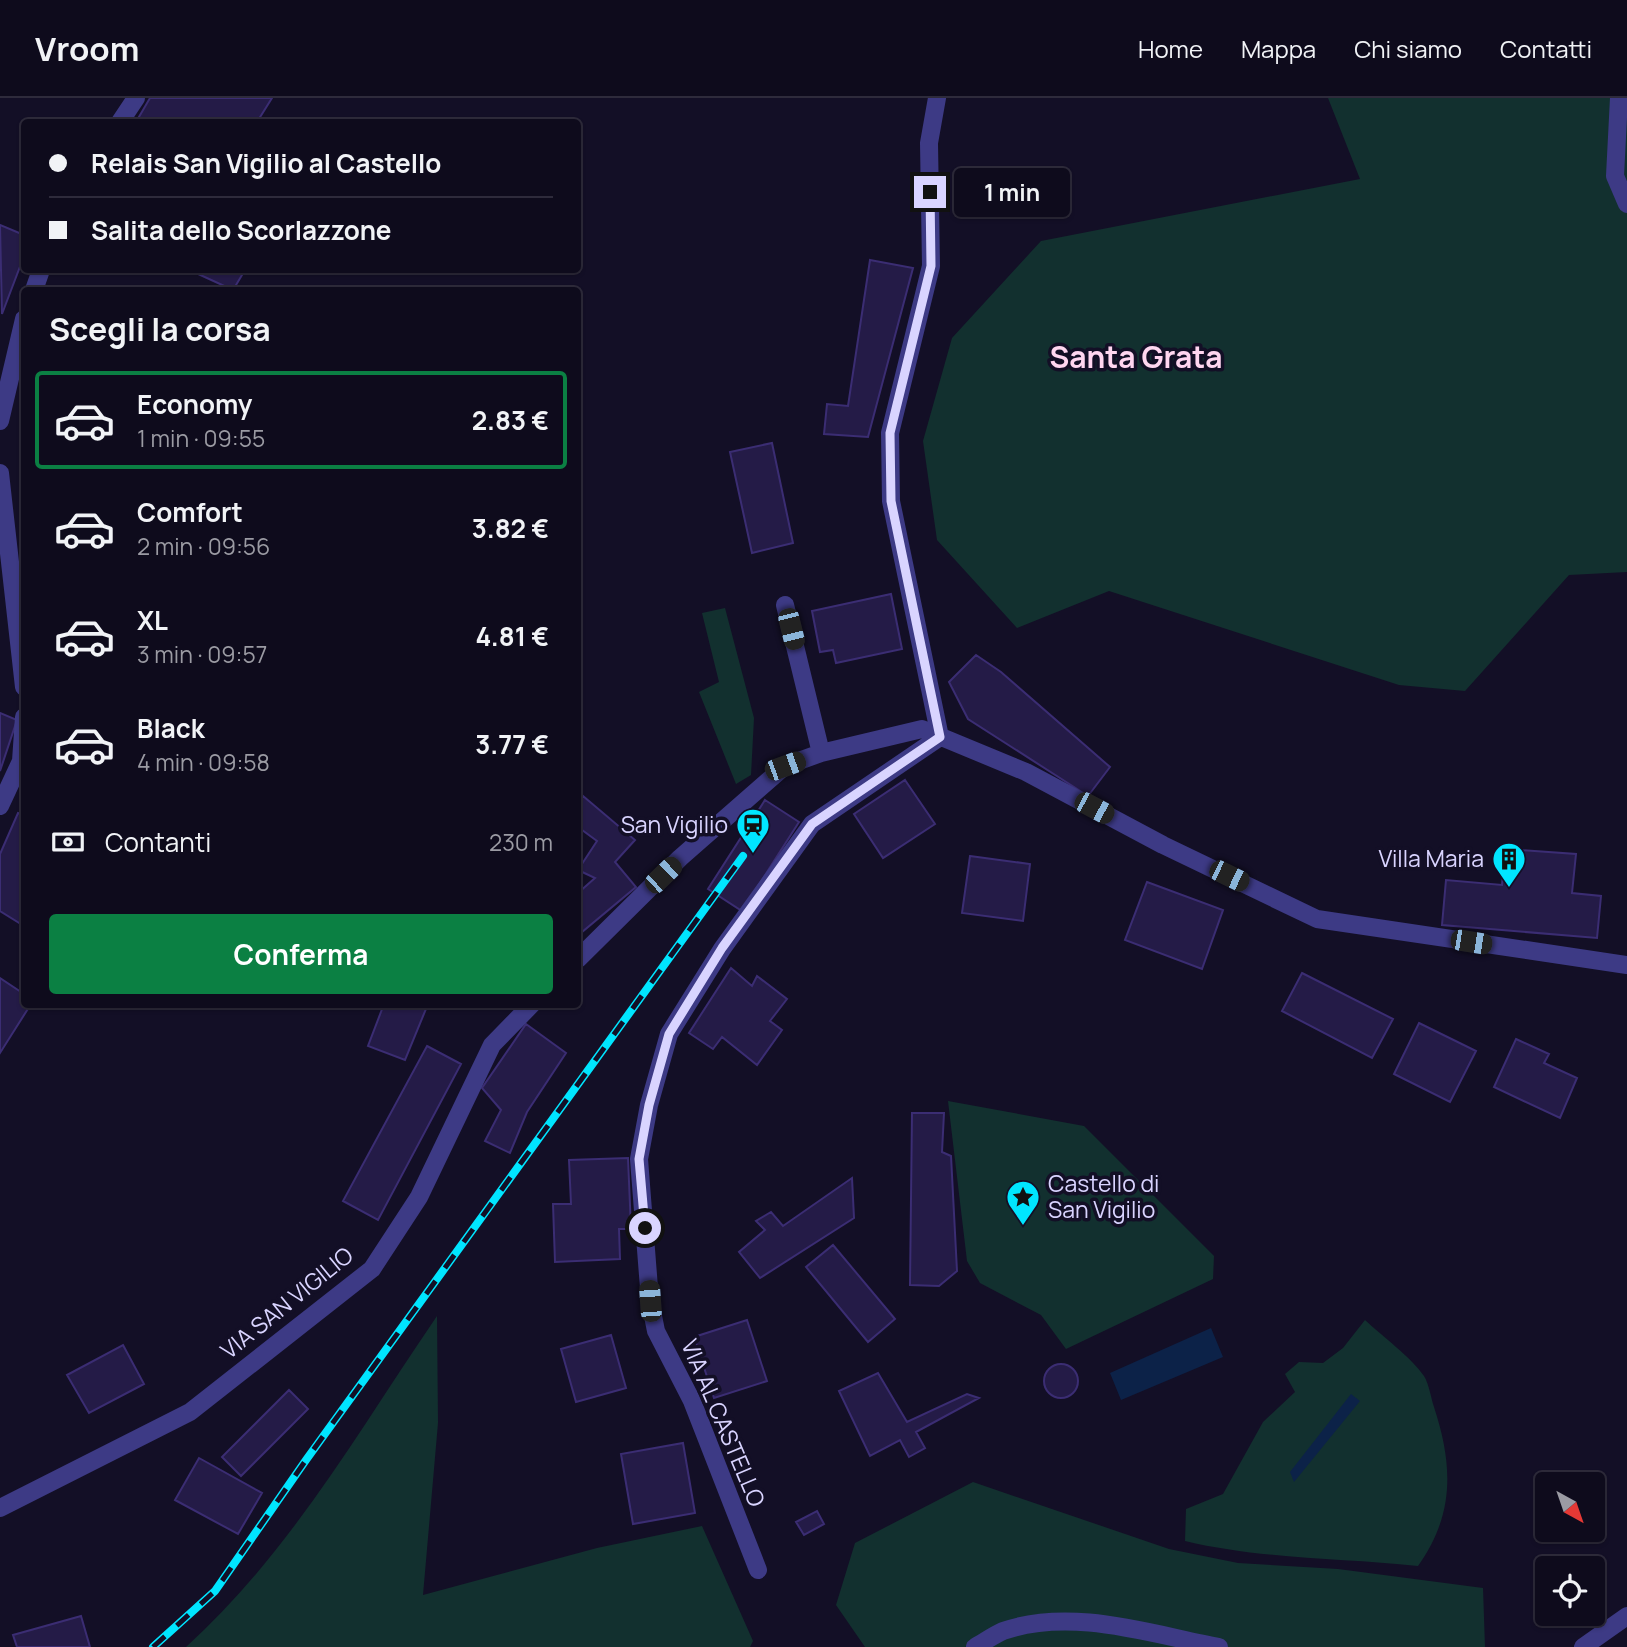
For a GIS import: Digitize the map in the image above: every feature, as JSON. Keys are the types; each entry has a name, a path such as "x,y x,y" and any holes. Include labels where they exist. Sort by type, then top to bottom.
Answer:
{"street":[{"path":"122,119 136,98"},
{"path":"937,98 929,143 931,266 890,433 891,501 940,737"},
{"path":"1619,98 1615,176 1627,204"},
{"path":"0,421 21,332"},
{"path":"0,473 21,660"},
{"path":"785,604 821,753"},
{"path":"581,956 769,777 785,766 821,753 922,729 1026,772 1163,845 1317,919 1627,965"},
{"name":"VIA AL CASTELLO","path":"758,1570 692,1401 656,1331 650,1301 639,1159 649,1105 669,1034 722,948 812,824 940,737"},
{"path":"0,806 20,761 21,750"},
{"name":"VIA SAN VIGILIO","path":"0,1508 190,1412 372,1269 419,1197 492,1045 527,1008"},
{"path":"1583,1647 1627,1616"},
{"path":"975,1647 1003,1631 1061,1622 1085,1622 1219,1647"}],"green space":[{"path":"1328,98 1627,98 1627,572 1569,575 1465,691 1399,685 1109,591 1017,628 937,540 923,441 952,338 1041,241 1360,179"},
{"path":"725,608 754,718 751,775 736,784 699,692 719,682 702,613"},
{"path":"948,1101 1084,1126 1214,1256 1213,1279 1066,1349 1041,1315 980,1283 967,1261"},
{"path":"437,1316 438,1423 423,1595 597,1548 702,1526 753,1641 750,1647 186,1647 258,1572 290,1531"},
{"path":"1365,1320 1404,1354 1424,1376 1445,1449 1447,1489 1444,1508 1439,1527 1418,1566 1271,1555 1185,1541 1186,1509 1223,1494 1263,1422 1295,1392 1285,1374 1299,1362 1323,1363 1343,1348"},
{"path":"973,1482 1169,1549 1238,1563 1338,1569 1483,1588 1485,1647 865,1647 836,1605 855,1543"}],"water":[{"path":"1211,1328 1223,1357 1121,1400 1110,1373"},
{"path":"1351,1394 1360,1401 1294,1482 1290,1472"}],"building":[{"path":"150,98 272,98 259,119 138,119"},
{"path":"0,225 21,234 21,264 2,314"},
{"path":"870,260 913,268 868,437 824,434 827,404 848,406"},
{"path":"196,273 243,273 235,287 226,287"},
{"path":"772,443 793,543 752,553 730,452"},
{"path":"891,594 902,649 836,663 833,650 820,652 812,611"},
{"path":"976,655 1001,672 1110,767 1088,796 968,719 949,682"},
{"path":"0,713 17,720 0,771"},
{"path":"905,780 935,824 883,858 854,814"},
{"path":"583,796 635,840 615,862 636,887 582,932 581,890 595,878 581,871 581,865 597,841 581,829"},
{"path":"765,800 799,822 742,911 708,889"},
{"path":"18,813 21,814 21,924 0,911 0,854"},
{"name":"Villa Maria","path":"1505,849 1576,854 1572,893 1601,896 1597,938 1442,925 1446,880 1502,885"},
{"path":"970,856 1030,864 1023,921 962,913"},
{"path":"1147,882 1223,910 1202,969 1125,940"},
{"path":"731,968 752,986 757,976 787,999 770,1021 782,1030 757,1065 722,1037 713,1049 689,1033"},
{"path":"1302,973 1393,1019 1372,1058 1282,1011"},
{"path":"0,978 21,992 21,1008 28,1008 0,1053"},
{"path":"382,1008 426,1008 405,1060 368,1046"},
{"path":"1419,1023 1476,1051 1450,1102 1394,1074"},
{"path":"526,1024 566,1053 527,1112 510,1153 485,1141 501,1110 482,1088"},
{"path":"1516,1039 1549,1054 1544,1063 1577,1078 1560,1118 1494,1087"},
{"path":"427,1046 461,1064 378,1220 343,1201"},
{"path":"912,1113 944,1113 942,1152 951,1156 957,1271 939,1286 910,1285"},
{"path":"628,1158 631,1229 619,1229 620,1259 555,1262 553,1204 571,1204 569,1160"},
{"path":"852,1178 854,1218 760,1278 739,1252 765,1230 756,1221 771,1212 783,1226"},
{"path":"833,1245 895,1319 868,1342 806,1267"},
{"path":"747,1320 767,1381 714,1398 694,1337"},
{"path":"611,1335 626,1388 576,1402 561,1349"},
{"path":"123,1345 144,1384 89,1413 67,1375"},
{"path":"1061,1364 1073,1369 1078,1381 1073,1393 1061,1398 1049,1393 1044,1381 1049,1369"},
{"path":"878,1373 907,1422 967,1394 979,1398 916,1432 925,1448 909,1457 900,1440 870,1456 839,1391"},
{"path":"289,1390 308,1409 241,1476 222,1457"},
{"path":"683,1443 695,1513 633,1524 621,1454"},
{"path":"199,1458 262,1493 238,1534 175,1500"},
{"path":"817,1511 824,1524 804,1535 796,1522"},
{"path":"81,1616 90,1647 17,1647 13,1635"}],"railway":[{"path":"153,1647 215,1591 306,1460 743,856"}],"place":[{"name":"San Vigilio","path":"753,855"},
{"name":"Villa Maria","path":"1509,889"},
{"name":"Castello di San Vigilio","path":"1023,1227"}],"district":[{"name":"Santa Grata","path":"1136,358"}],"route":[{"path":"645,1228 639,1159 649,1105 669,1034 722,948 812,824 940,737 891,501 890,433 931,266 930,192"}]}
